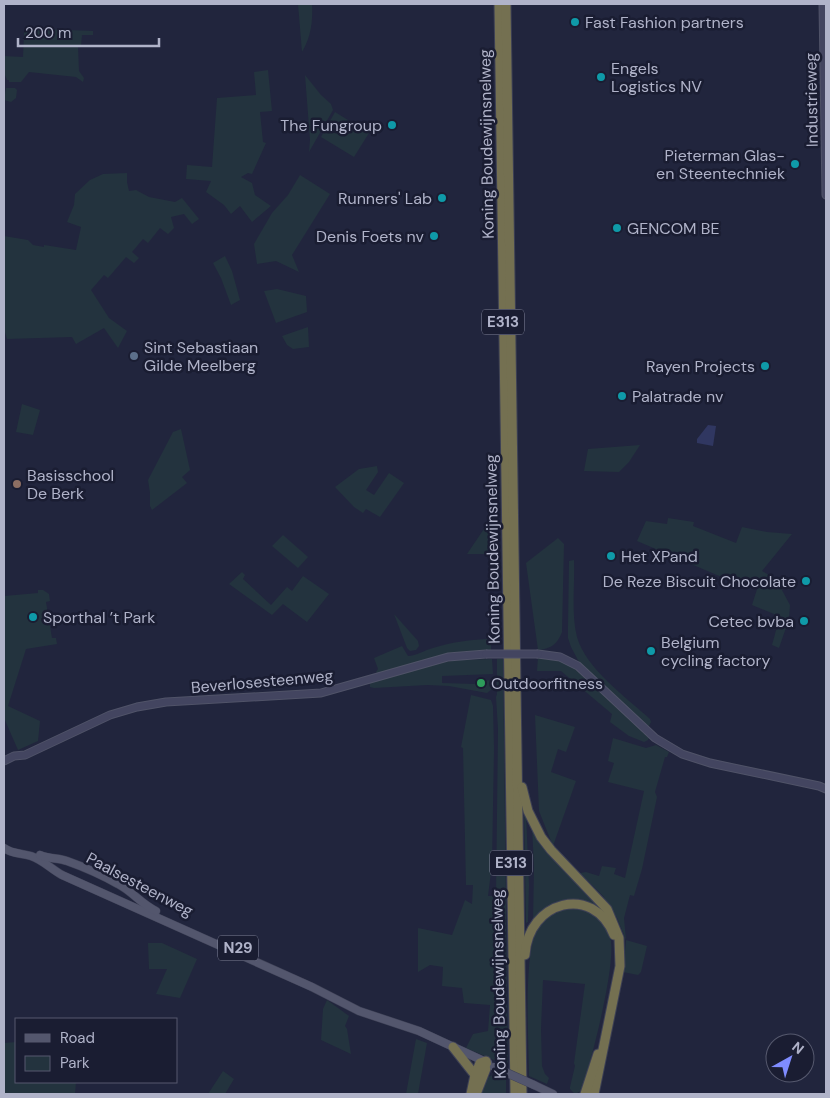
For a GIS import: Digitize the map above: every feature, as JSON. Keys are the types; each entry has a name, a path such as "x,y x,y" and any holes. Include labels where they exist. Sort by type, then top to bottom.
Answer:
{"highway":[{"name":"Koning Boudewijnsnelweg","path":"499,4 515,1094"},
{"name":"Koning Boudewijnsnelweg","path":"506,4 522,1094"},
{"path":"518,772 522,780 528,811 541,837 607,909 619,938 620,966 594,1094"},
{"path":"521,1002 524,985 525,947 530,932 538,919 552,909 570,904 587,908 602,917 610,927 615,939 616,960 595,1065 585,1094"},
{"path":"454,1048 455,1052 464,1060 475,1075"},
{"path":"471,1094 475,1075 487,1064"},
{"path":"476,1094 487,1064"}],"main road":[{"name":"Paalsesteenweg","path":"4,846 33,852 48,858 68,861 113,881 129,891 148,908 320,986 367,1013"},
{"name":"Paalsesteenweg","path":"4,846 14,853 30,856 47,863 62,875 304,983 359,1011 419,1032 553,1094"},
{"name":"Paalsesteenweg","path":"543,1089 557,1094"}],"street":[{"name":"Industrieweg","path":"823,4 826,195"},
{"name":"Beverlosesteenweg","path":"4,761 14,756 25,755 110,715 138,707 166,702 322,693 458,656 538,654 560,656 578,666 654,738 682,754 710,763 824,787"}],"green space":[{"path":"298,4 312,4 311,29 308,41 302,52"},
{"path":"42,29 93,31 93,35 82,35 81,46 78,46 79,71 84,78 83,82 76,77 29,72 21,82 9,82 7,80 4,73 4,56 23,57 24,32"},
{"path":"268,70 272,111 260,112 263,142 266,143 252,174 248,173 241,177 252,183 255,195 271,206 252,222 240,206 231,214 224,205 206,192 211,181 186,179 187,165 212,167 217,98 256,95 254,72"},
{"path":"305,75 331,104 333,110 309,152 310,140"},
{"path":"6,88 15,88 17,90 16,98 11,102 4,100"},
{"path":"335,112 369,133 354,157 321,137"},
{"path":"127,173 129,191 136,190 149,197 175,202 182,198 199,219 192,224 184,214 171,217 174,228 168,234 160,228 148,243 143,239 132,252 139,258 134,263 126,257 108,278 104,275 91,290 109,318 127,331 118,348 104,328 76,344 72,337 7,339 4,329 4,236 28,240 33,245 76,250 81,227 67,222 74,205 75,194 90,180 103,174"},
{"path":"300,175 330,194 292,255 299,272 276,261 257,264 254,244 272,213 288,195"},
{"path":"225,256 232,271 240,300 231,305 213,263"},
{"path":"277,289 306,296 307,312 276,323 264,291"},
{"path":"308,327 309,347 293,349 287,345 282,336"},
{"path":"22,404 40,410 33,435 16,432"},
{"path":"181,429 190,470 182,477 187,483 152,510 148,480 173,432"},
{"path":"640,445 629,462 619,472 584,471 588,449"},
{"path":"377,466 378,472 366,490 374,495 389,473 404,483 380,517 366,509 363,513 354,507 335,487 359,469"},
{"path":"668,518 694,522 693,526 736,543 742,527 792,534 762,571 776,579 790,605 789,619 779,648 772,645 778,623 774,614 752,605 758,586 733,577 731,581 637,541 646,521 667,524"},
{"path":"490,520 491,554 467,554"},
{"path":"283,535 308,557 298,568 272,546"},
{"path":"558,538 564,544 562,632 553,646 538,650 526,563"},
{"path":"574,560 574,619 577,637 582,649 608,682 650,719 651,722 648,728 579,662 571,647 568,638 569,561"},
{"path":"242,572 245,575 243,579 271,605 287,587 292,591 303,576 329,594 307,622 283,604 272,615 229,584"},
{"path":"38,590 43,590 49,594 50,601 46,602 52,638 56,638 57,644 26,649 8,706 40,721 38,741 18,750 4,718 4,596 38,593"},
{"path":"394,614 418,641 419,646 416,650 410,651 407,648"},
{"path":"487,639 491,642 491,651 448,653 378,674 376,672 378,669 374,658 402,646 408,656 447,644"},
{"path":"538,657 556,659 574,668 649,738 648,740 644,742 629,736 610,722 612,714 561,671 537,671"},
{"path":"492,659 493,674 442,676 442,683 475,684 476,681 493,680 492,689 487,693 449,686 370,687 370,683 443,662"},
{"path":"497,659 503,659 508,1066 466,1048 473,1034 488,1031 490,1005 464,1003 462,988 442,986 443,967 430,965 418,972 418,928 452,935 465,900 472,904 473,885 466,885 463,748 461,747 471,695 491,700 493,706 492,864 488,896 496,896"},
{"path":"535,715 575,727 566,752 558,749 551,772 576,781 553,846 539,811"},
{"path":"613,738 646,748 656,745 669,752 667,757 665,757 655,792 657,797 642,869 634,896 630,895 624,918 626,940 617,918 603,896 580,873 586,872 599,876 602,866 616,868 614,874 625,878 644,791 608,782 614,763 608,761"},
{"path":"524,812 526,813 529,885 528,922 526,923"},
{"path":"532,826 595,898 609,918 579,903 533,921 534,867"},
{"path":"574,908 591,914 604,925 610,937 611,949 607,989 596,1038 581,1091 575,1094 570,1087 575,1066 585,984 543,980 542,1066 549,1078 547,1084 529,1076 528,1020 529,973 534,935 540,924 547,917 559,911"},
{"path":"626,940 647,946 641,972 638,975 623,972"},
{"path":"148,943 162,943 197,959 180,998 156,994 167,969 149,969"},
{"path":"327,1000 349,1016 345,1026 351,1054 321,1040 323,1009"},
{"path":"416,1039 427,1043 418,1094 406,1094"},
{"path":"15,1042 15,1083 76,1083 75,1094 4,1094 4,1043"},
{"path":"223,1071 234,1079 225,1094 208,1094"},
{"path":"493,1075 506,1080 506,1094 480,1094 485,1078"}],"water":[{"path":"708,425 716,426 713,446 697,443 697,439"}],"place":[{"name":"Fast Fashion partners","path":"575,22"},
{"name":"Engels Logistics NV","path":"601,77"},
{"name":"The Fungroup","path":"392,125"},
{"name":"Pieterman Glas- en Steentechniek","path":"795,164"},
{"name":"Runners' Lab","path":"442,198"},
{"name":"GENCOM BE","path":"617,228"},
{"name":"Denis Foets nv","path":"434,236"},
{"name":"Sint Sebastiaan Gilde Meelberg","path":"134,356"},
{"name":"Rayen Projects","path":"765,366"},
{"name":"Palatrade nv","path":"622,396"},
{"name":"Basisschool De Berk","path":"17,484"},
{"name":"Het XPand","path":"611,556"},
{"name":"De Reze Biscuit Chocolate","path":"806,581"},
{"name":"Sporthal ’t Park","path":"33,617"},
{"name":"Cetec bvba","path":"804,621"},
{"name":"Belgium cycling factory","path":"651,651"},
{"name":"Outdoorfitness","path":"481,683"}]}
